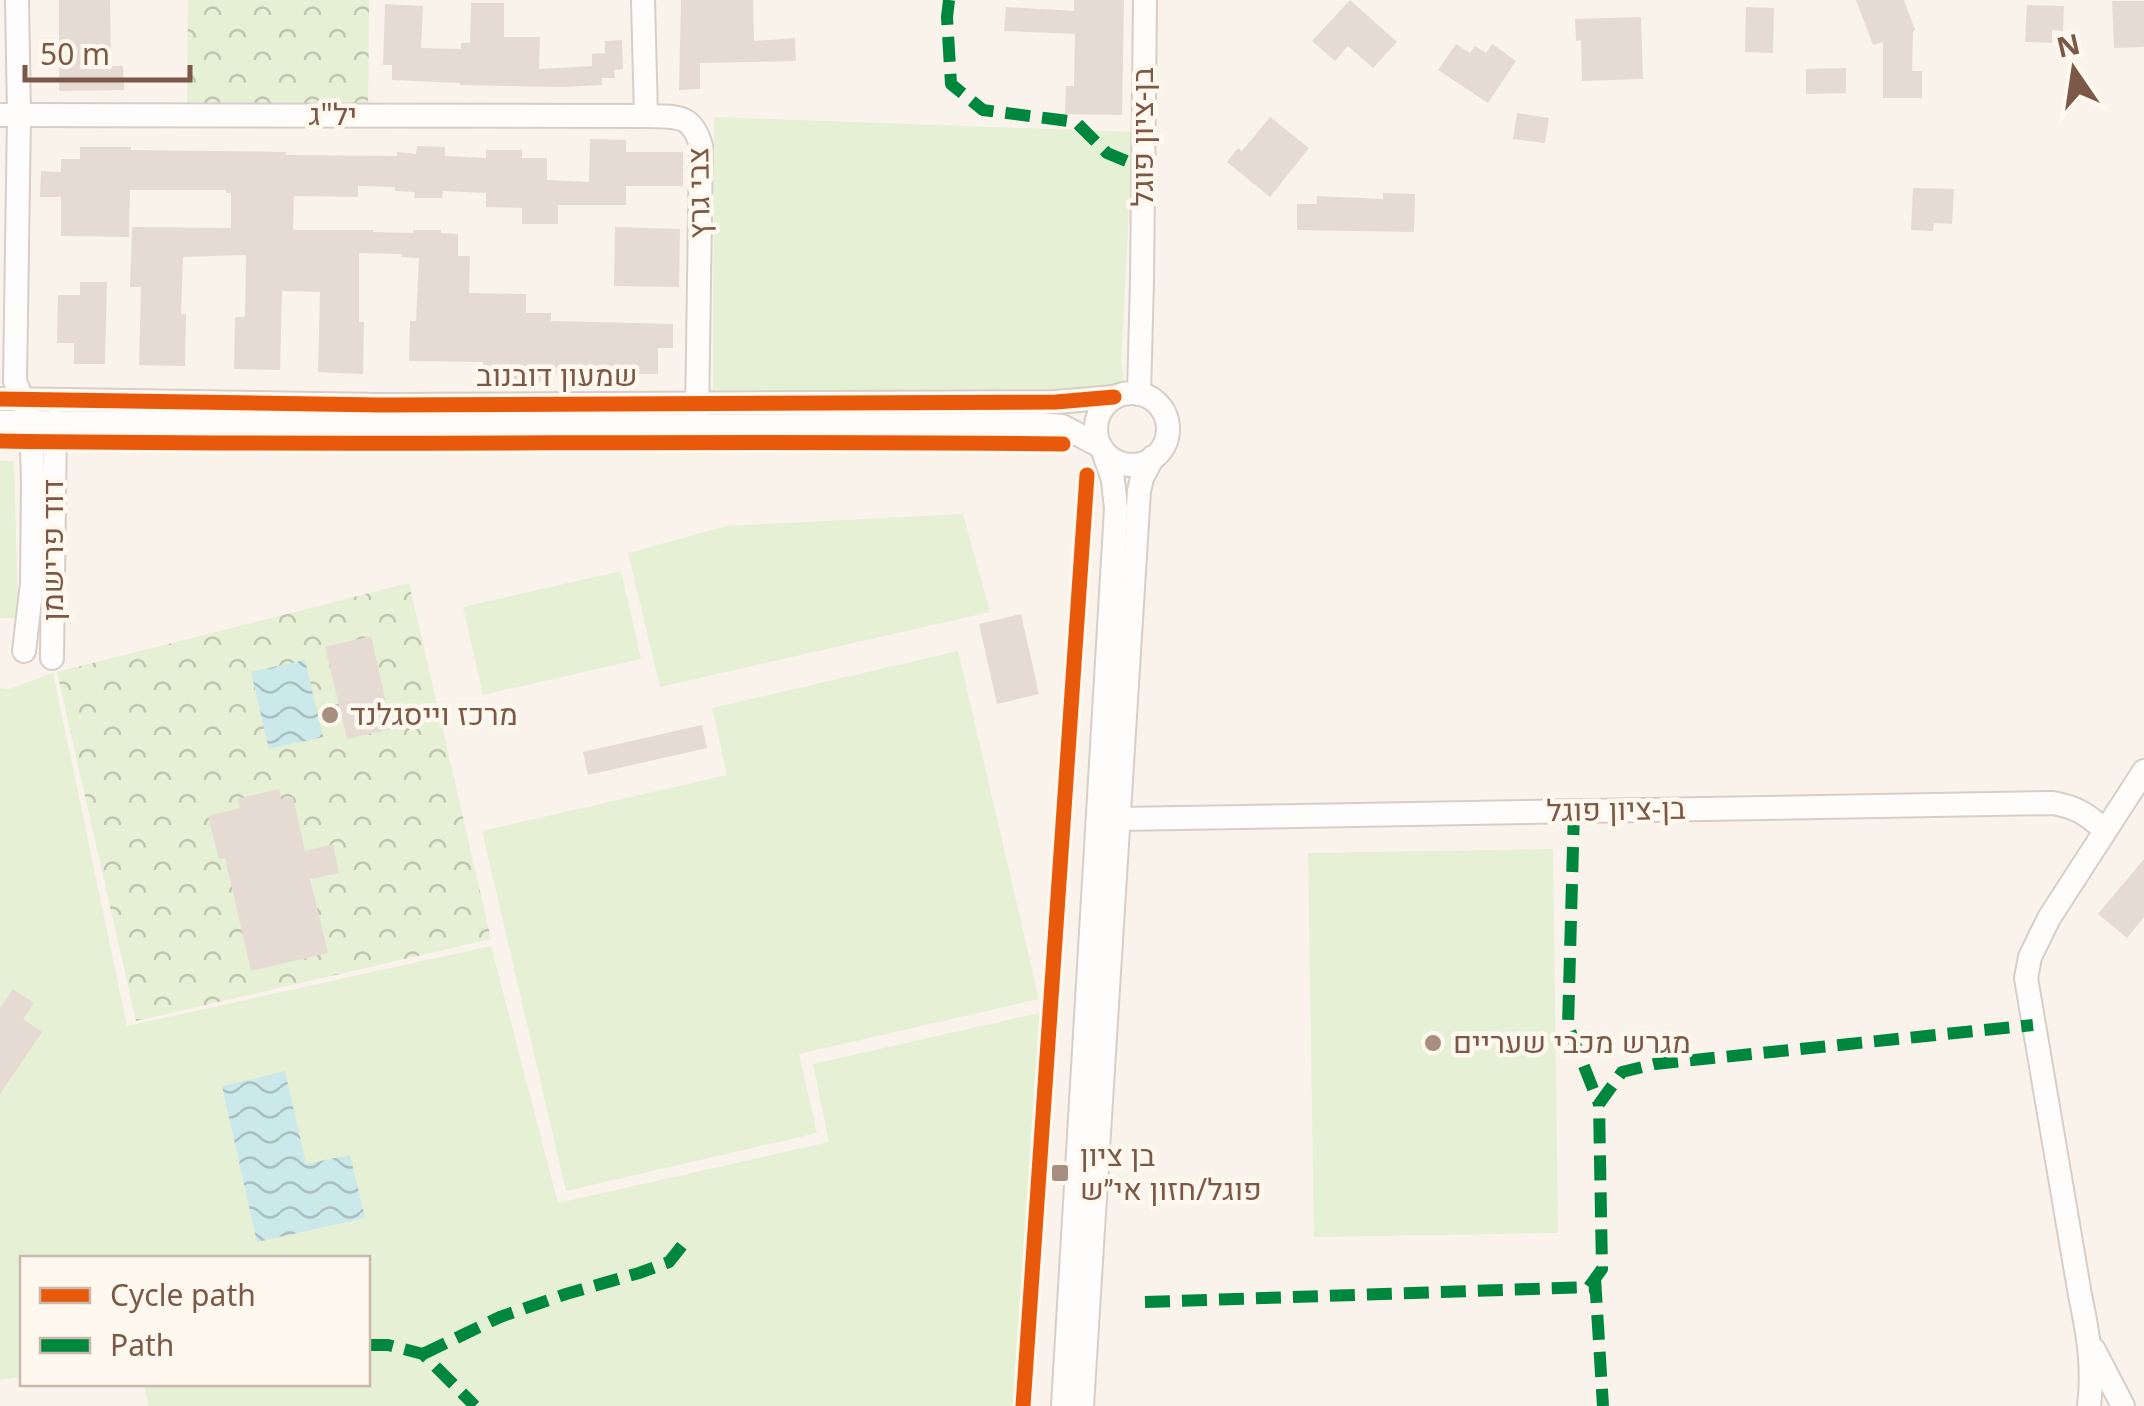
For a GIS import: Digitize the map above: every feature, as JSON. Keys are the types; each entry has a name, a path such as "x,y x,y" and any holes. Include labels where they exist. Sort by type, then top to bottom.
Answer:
{"street":[{"path":"17,0 9,115 15,381 11,399 50,414 43,422"},
{"path":"643,0 646,116"},
{"name":"בן-ציון פוגל","path":"1139,394 1145,0"},
{"name":"יל\"ג","path":"9,115 646,116"},
{"name":"צבי גרץ","path":"646,116 688,121 697,130 701,146 698,415"},
{"path":"1064,1406 1116,509 1113,480 1096,434 1096,422 1114,397 1126,393 1139,394 1159,405 1168,432 1142,478 1139,491 1082,1406"},
{"name":"שמעון דובנוב","path":"0,422 698,415 1114,397"},
{"name":"שמעון דובנוב","path":"11,399 380,404 1039,424 1062,426 1102,448"},
{"name":"דוד פרישמן","path":"24,652 43,422"},
{"name":"דוד פרישמן","path":"43,422 52,658"},
{"path":"1102,448 1114,460 1127,464 1153,458"},
{"path":"2089,1406 2090,1342 2026,978 2030,957 2049,918 2144,771"},
{"name":"בן-ציון פוגל","path":"1118,819 2053,804 2072,806 2086,813 2106,831"},
{"path":"2090,1342 2123,1406"}],"green space":[{"path":"188,0 369,0 368,108 187,107"},
{"path":"714,117 1133,132 1121,363 1125,385 1106,397 713,395"},
{"path":"0,461 14,461 18,618 0,618"},
{"path":"963,514 990,612 660,687 628,553 727,526"},
{"path":"621,571 641,659 483,695 463,607"},
{"path":"409,583 491,939 136,1021 57,672"},
{"path":"958,651 1039,999 799,1054 817,1133 566,1191 482,831 727,775 712,708"},
{"path":"53,673 127,1026 491,946 558,1203 829,1142 813,1064 1048,1011 1027,1406 149,1406 144,1386 370,1386 370,1256 20,1256 20,1377 0,1380 0,688 9,689"},
{"name":"מגרש מכבי שעריים","path":"1553,849 1558,1233 1314,1237 1308,853"}],"water":[{"path":"305,660 323,737 269,749 251,672"},
{"path":"285,1071 306,1164 350,1155 365,1218 257,1242 222,1086"}],"building":[{"path":"59,0 110,0 111,66 123,66 124,90 59,91"},
{"path":"681,0 753,0 754,41 795,38 796,61 700,63 700,89 679,90"},
{"path":"1074,0 1124,0 1122,115 1065,114 1066,86 1074,86 1075,34 1004,31 1006,7 1074,11"},
{"path":"1350,0 1397,42 1373,68 1348,46 1335,61 1312,41"},
{"path":"1856,0 1904,0 1915,30 1912,71 1922,71 1922,98 1883,98 1883,42 1873,45"},
{"path":"2112,1 2144,1 2144,47 2114,48"},
{"path":"471,3 504,3 504,37 540,37 539,69 592,66 592,54 605,53 605,41 622,40 623,69 614,70 615,78 602,78 602,85 563,87 392,80 392,65 383,65 385,4 423,6 421,48 461,49 461,43 470,43"},
{"path":"2027,5 2064,6 2063,31 2052,30 2052,43 2025,42"},
{"path":"1746,7 1774,8 1773,53 1745,52"},
{"path":"1641,17 1643,79 1582,81 1581,40 1576,41 1575,19"},
{"path":"1456,44 1470,53 1475,46 1486,53 1492,44 1516,61 1488,103 1438,70"},
{"path":"1846,68 1846,93 1806,94 1806,69"},
{"path":"1517,113 1549,118 1545,143 1513,139"},
{"path":"1270,117 1309,148 1270,197 1227,162 1238,148 1242,151"},
{"path":"590,139 626,140 626,152 683,152 683,186 626,186 626,205 558,205 558,224 522,224 522,208 486,207 486,193 443,191 442,198 414,198 415,192 395,191 395,187 358,186 358,197 294,196 293,230 441,230 458,234 458,256 470,256 469,293 526,294 526,313 551,313 551,321 673,324 673,348 658,348 658,374 550,373 549,382 483,380 483,362 409,361 410,321 416,321 419,258 359,253 363,374 318,372 320,292 282,291 280,370 234,369 235,317 245,317 246,255 183,257 181,314 186,314 185,366 139,365 141,287 130,287 132,227 231,228 231,193 130,190 129,237 61,236 61,197 40,197 41,171 61,172 61,159 80,159 80,147 397,156 397,152 416,154 417,146 445,147 445,156 486,158 486,150 522,150 522,158 547,158 547,180 589,182"},
{"path":"1913,188 1954,189 1952,224 1934,223 1933,231 1911,230"},
{"path":"1383,193 1415,194 1414,232 1297,230 1297,204 1317,204 1317,196 1383,199"},
{"path":"615,227 680,229 679,287 614,286"},
{"path":"80,282 107,282 105,364 74,364 74,343 57,343 58,295 80,295"},
{"path":"1021,614 1039,694 997,704 979,624"},
{"path":"371,636 392,729 347,739 325,647"},
{"path":"702,725 707,748 588,775 583,752"},
{"path":"279,789 281,799 293,797 305,851 333,844 339,873 310,879 328,953 251,971 225,858 219,859 208,816 240,808 237,799"},
{"path":"2144,859 2144,917 2127,938 2098,914"},
{"path":"13,989 34,1003 23,1019 42,1032 0,1094 0,1008"}],"marked path":[{"path":"949,0 951,84 983,110 1076,122 1107,153 1143,168"},
{"path":"1574,810 1568,1026 1599,1104"},
{"path":"1145,1302 1589,1287 1602,1269 1599,1104 1622,1072 1655,1064 2033,1025"},
{"path":"423,1354 500,1317 669,1262 685,1242"},
{"path":"1595,1278 1603,1406"},
{"path":"370,1345 388,1345 423,1354 475,1406"}],"cycle path":[{"path":"0,399 380,405 1056,402 1114,397"},
{"path":"0,441 1063,444"},
{"path":"1023,1406 1087,475"}],"place":[{"name":"מרכז וייסגלנד","path":"330,715"},
{"name":"מגרש מכבי שעריים","path":"1433,1043"},
{"name":"בן ציון פוגל/חזון אי״ש","path":"1060,1173"}]}
